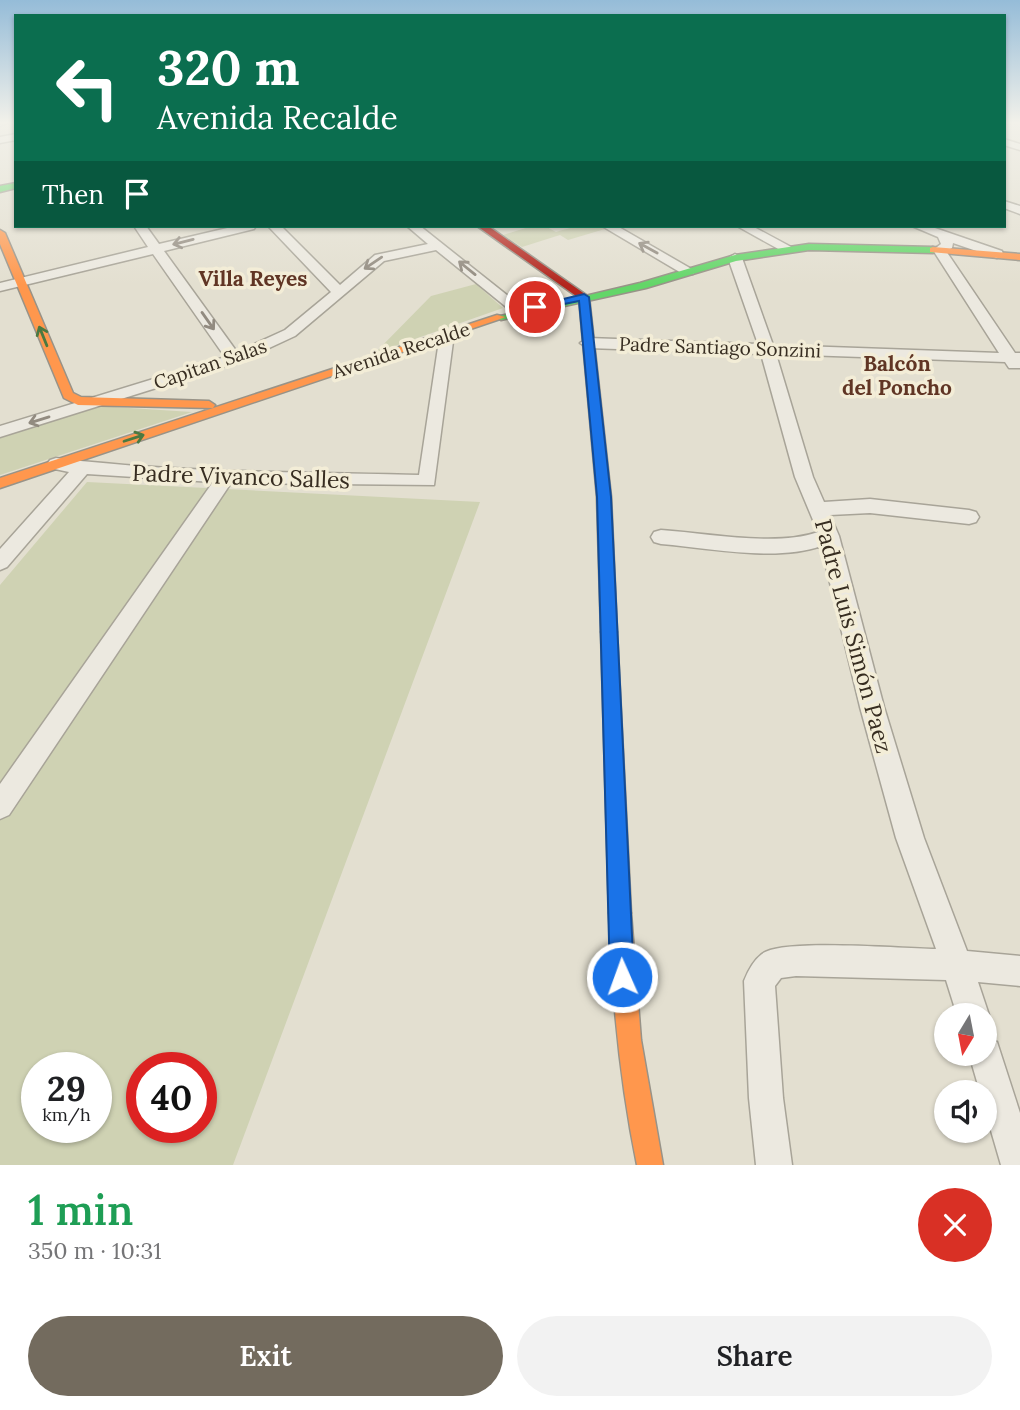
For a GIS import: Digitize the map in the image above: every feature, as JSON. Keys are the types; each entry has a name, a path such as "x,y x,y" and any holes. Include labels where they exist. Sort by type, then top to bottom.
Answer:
{"street":[{"path":"141,228 234,359"},
{"path":"0,287 242,228"},
{"path":"276,228 338,291"},
{"path":"416,228 520,311"},
{"path":"485,228 584,297 604,497 622,977 641,1124 650,1165"},
{"path":"612,228 688,271"},
{"path":"747,228 787,248"},
{"path":"921,228 942,243 1015,358 1020,372"},
{"path":"0,233 68,396 78,401 230,406"},
{"name":"Avenida Recalde","path":"0,482 520,311 629,289 735,258 787,248 942,243 1020,257"},
{"name":"Capitan Salas","path":"0,432 234,359 290,333 380,258 438,246"},
{"name":"Padre Luis Simón Paez","path":"735,258 767,349 804,477 829,536 872,708 910,838 969,1003"},
{"name":"Padre Vivanco Salles","path":"56,464 226,477 427,481 447,334"},
{"name":"Padre Santiago Sonzini","path":"588,343 1015,358"},
{"path":"0,562 82,468"},
{"path":"0,806 226,477"},
{"path":"819,509 870,506 969,517"},
{"path":"661,537 800,546 829,536"},
{"path":"775,1165 766,1098 759,981 773,964 796,961 957,965 1020,971"},
{"path":"989,1066 1019,1165"}],"green space":[{"path":"526,228 549,228 556,232 570,228 605,229 568,240 560,235 522,247 503,235"},
{"path":"476,284 503,308 375,353 431,296"},
{"path":"98,406 192,412 0,475 0,436"},
{"path":"87,482 480,502 233,1165 0,1165 0,585"}],"traffic: fast":[{"path":"0,189 14,186"},
{"path":"501,317 642,286 735,258 809,247 933,250"},
{"path":"609,632 620,913"}],"traffic: slow":[{"path":"0,233 68,395 78,401 209,405"},
{"path":"933,250 1020,257"},
{"path":"0,483 501,317"},
{"path":"620,913 629,1040 650,1165"}],"traffic: jam":[{"path":"485,228 584,297 604,497 609,632"}],"district":[{"name":"Villa Reyes","path":"253,278"},
{"name":"Balcón del Poncho","path":"897,375"}],"route":[{"path":"535,307 584,297 604,497 622,977"}]}
